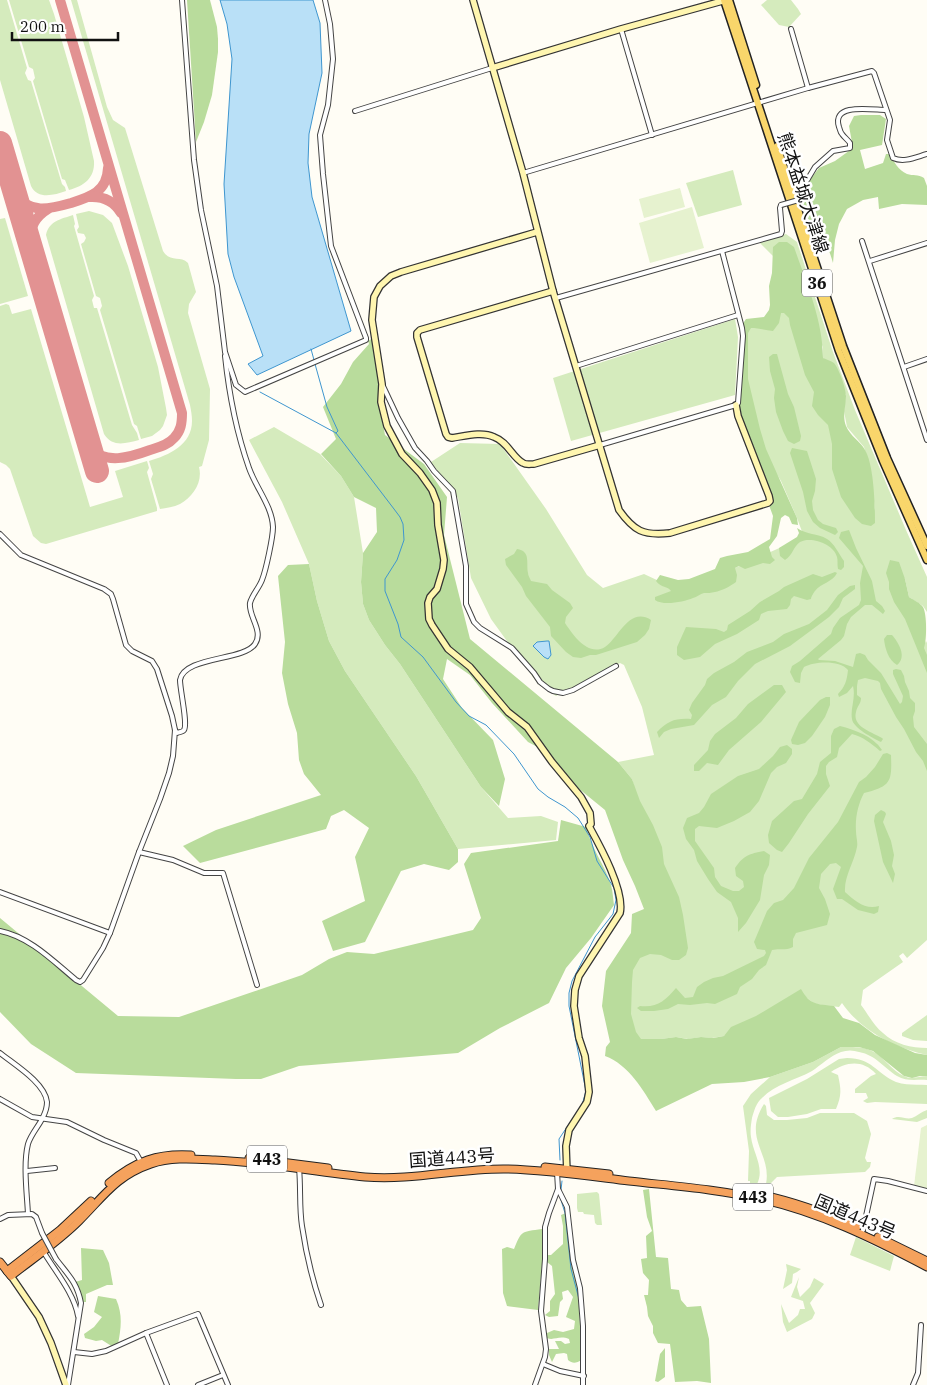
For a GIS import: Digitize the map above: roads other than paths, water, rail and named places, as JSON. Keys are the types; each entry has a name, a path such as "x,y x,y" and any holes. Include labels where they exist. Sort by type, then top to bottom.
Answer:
{"highway":[{"name":"国道443号","path":"9,1274 43,1251 79,1221 109,1189 126,1175 153,1158 178,1154 260,1158 369,1173 393,1174 506,1164 710,1190 760,1199 800,1210 862,1231 927,1261"},
{"name":"国道443号","path":"9,1274 75,1218 107,1185 124,1171 142,1165 178,1159 198,1159 260,1163 368,1177 506,1169 567,1171"},
{"name":"国道443号","path":"862,1231 927,1267"},
{"path":"0,1262 9,1274"}],"main road":[{"name":"熊本益城大津線","path":"726,0 843,346 887,458 927,546"},
{"name":"熊本益城大津線","path":"760,103 839,351 883,461 927,560"}],"street":[{"path":"182,0 194,160 201,210 217,286 225,352 236,385 244,392 366,340 331,246 322,174 320,136 328,105 333,59 330,24 325,0"},
{"path":"473,0 523,173 553,291 618,510 634,528 650,533 665,534 681,530 770,501 770,496 738,416 736,405 738,403 743,336 722,251"},
{"path":"355,110 621,29 726,0"},
{"path":"621,29 652,135"},
{"path":"791,29 808,88"},
{"path":"523,173 808,88 872,71 890,120 887,140 893,158 903,161 927,154"},
{"path":"556,298 781,234 780,208 782,205 804,197 806,182 815,166 833,151 850,148 850,143 841,134 837,122 838,117 843,112 856,109 886,110"},
{"path":"537,232 401,272 386,280 380,286 374,297 372,312 382,384 381,402 387,426 402,454 420,473 432,490 437,503 444,569 428,603 429,619 448,649 470,667 508,712 527,727 552,762 581,797 590,813 591,824 589,826 602,850 620,893 620,913 579,976 575,990 574,1006 579,1038 585,1056 588,1092 587,1102 569,1130 566,1146 567,1171"},
{"path":"862,241 927,440"},
{"path":"870,261 927,243"},
{"path":"175,730 177,733 183,732 185,719 180,675 186,669 246,651 255,645 257,639 256,625 250,610 250,603 263,579 273,529 269,511 254,482 237,429 228,386 217,286"},
{"path":"553,291 420,330 417,333 448,437 482,434 493,436 502,441 522,462 534,464 736,405"},
{"path":"576,366 738,315"},
{"path":"904,367 927,359"},
{"path":"382,384 415,448 452,491 466,566 466,604 474,622 480,628 512,648 540,682 553,691 563,693 573,690 616,666"},
{"path":"0,534 21,555 109,592 115,605 126,645 132,652 152,661 157,669 175,730 173,756 160,799 110,933 99,956 83,980 80,982 76,980 24,939 0,931"},
{"path":"139,852 173,860 204,873 223,873 257,985"},
{"path":"0,892 110,933"},
{"path":"0,1053 37,1083 44,1093 47,1106 29,1141 26,1153 28,1214"},
{"path":"0,1099 32,1116 66,1122 136,1153 142,1165"},
{"path":"26,1171 55,1168"},
{"path":"299,1168 302,1225 310,1270 321,1305"},
{"path":"535,1385 543,1364 546,1349 541,1311 545,1259 545,1227 558,1189 557,1172"},
{"path":"862,1231 874,1179 927,1191"},
{"path":"558,1189 567,1206 572,1260 580,1288 584,1385"},
{"path":"0,1219 8,1216 28,1214 36,1217 56,1259 74,1282 79,1293 81,1303 67,1385"},
{"path":"43,1251 72,1297 78,1321"},
{"path":"9,1274 39,1317 67,1385"},
{"path":"74,1352 92,1354 106,1350 198,1314 228,1385"},
{"path":"913,1385 918,1373 921,1325"},
{"path":"146,1333 167,1385"},
{"path":"921,1337 927,1335"},
{"path":"543,1364 560,1371 584,1376"},
{"path":"198,1385 223,1375"}],"water":[{"path":"220,0 313,0 320,23 322,73 309,134 308,163 312,197 351,331 257,375 248,364 263,356 234,277 228,254 224,184 232,59 227,24"},
{"path":"549,641 551,655 548,659 533,646 537,642"}],"waterway":[{"path":"311,349 314,360"},
{"path":"315,364 327,407 338,431 336,433"},
{"path":"260,392 336,433 400,517 403,524 404,540 397,560 385,579 385,591 401,637 423,657 456,702 469,716 486,725 514,754 538,789 578,818 590,837 597,861 614,888 616,900 613,914 595,937 572,981 569,993 569,1006 586,1091 582,1105"},
{"path":"560,1160 559,1139 571,1121"},
{"path":"561,1190 562,1181"},
{"path":"561,1200 565,1213 571,1269 579,1299"},
{"path":"581,1379 581,1385"}]}
